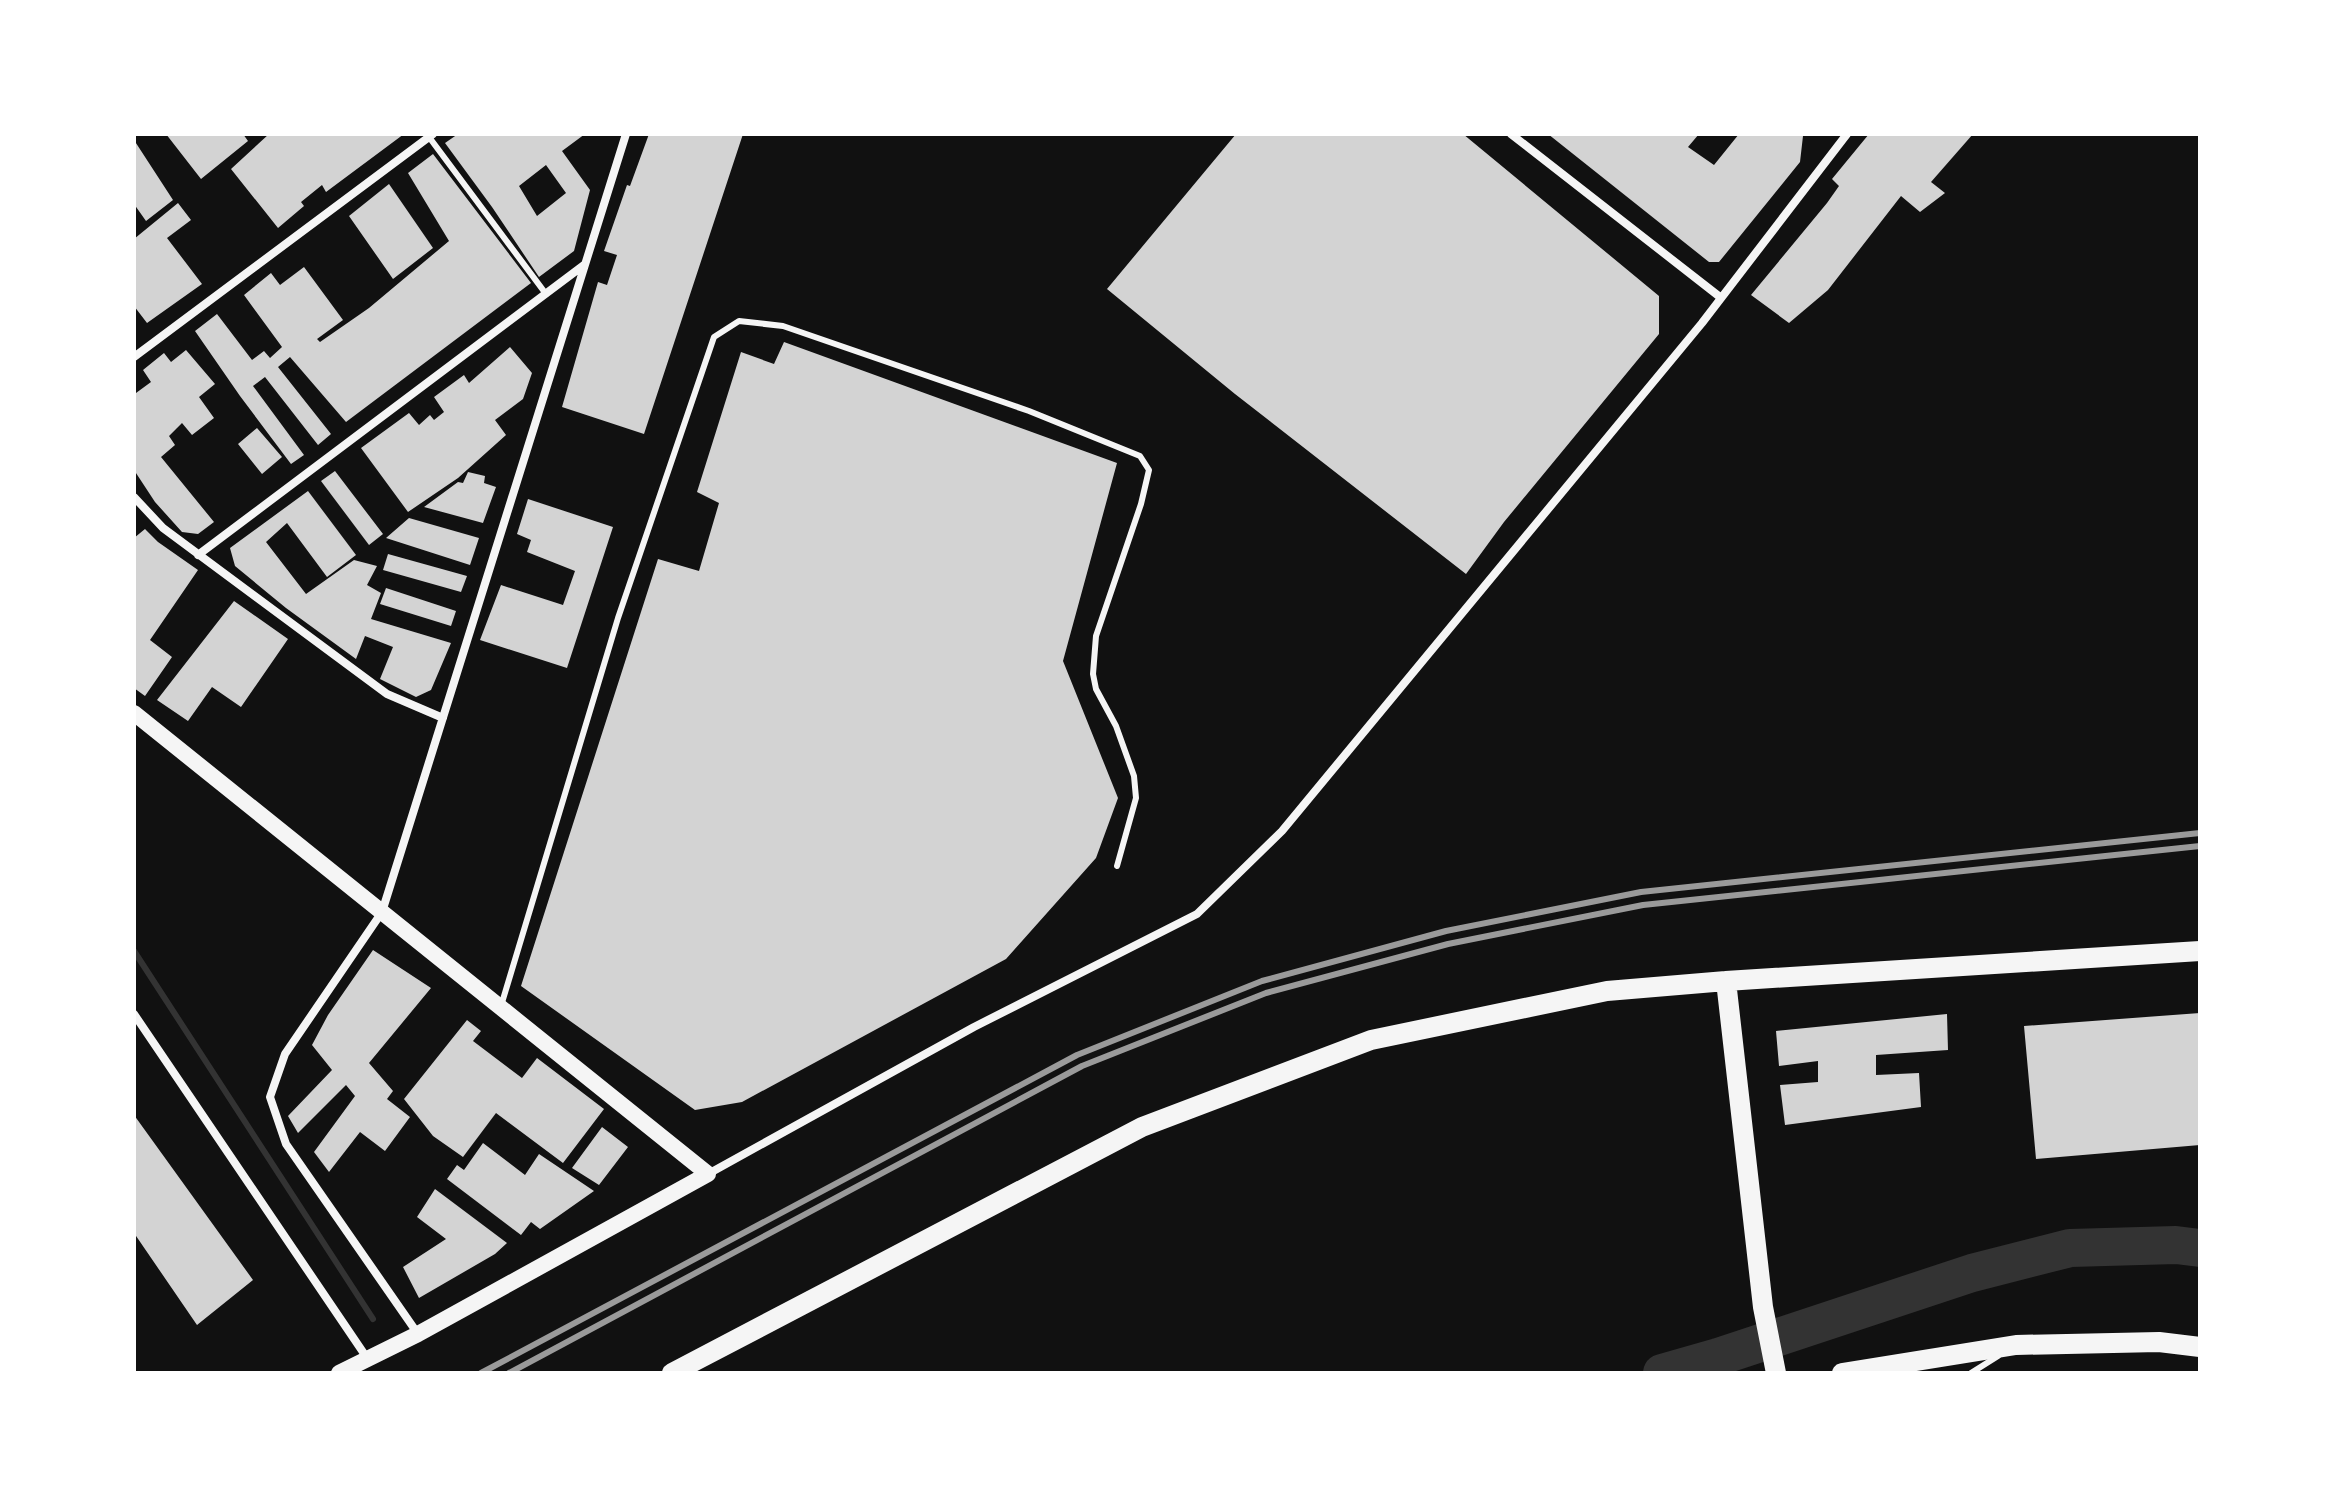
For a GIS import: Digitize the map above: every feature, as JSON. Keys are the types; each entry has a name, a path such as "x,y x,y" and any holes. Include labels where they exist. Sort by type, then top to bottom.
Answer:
{"main road":[{"path":"134,713 708,1174 414,1336 339,1373"},
{"path":"672,1373 1142,1127 1371,1040 1607,991 2200,951"},
{"path":"1726,981 1763,1307 1775,1372"},
{"path":"1842,1373 2016,1345 2159,1342 2200,1347"}],"street":[{"path":"414,1336 286,1144 270,1097 285,1054 382,912 626,134"},
{"path":"1511,134 1720,297"},
{"path":"134,357 431,136"},
{"path":"708,1174 974,1027 1197,914 1282,831 1672,359 1841,136"},
{"path":"198,555 585,264"},
{"path":"134,497 163,528 387,694 443,718"},
{"path":"134,1014 371,1356"}],"lane":[{"path":"431,136 546,294"},
{"path":"501,1008 618,618 714,337 739,321 783,326 1029,411 1140,456 1149,470 1141,504 1096,636 1093,674 1096,689 1116,726 1134,776 1136,798 1117,866"},
{"path":"1971,1373 2016,1345"}],"building":[{"path":"166,134 243,134 248,141 201,179"},
{"path":"269,134 404,134 326,192 322,185 301,202 304,206 278,228 231,169"},
{"path":"458,134 585,134 562,151 590,190 574,251 539,277 445,143","holes":["546,165 566,193 537,216 519,186"]},
{"path":"649,134 743,134 644,434 562,407 598,282 607,285 617,255 604,251"},
{"path":"1236,134 1463,134 1659,296 1659,334 1504,522 1466,574 1235,394 1107,289"},
{"path":"1548,134 1699,134 1688,147 1714,165 1739,134 1803,136 1800,162 1719,262 1709,262"},
{"path":"1869,134 1973,134 1931,182 1945,193 1920,212 1901,196 1828,290 1789,323 1751,295 1827,203 1839,186 1832,179"},
{"path":"134,140 173,200 146,221 134,204"},
{"path":"433,154 531,283 346,422 290,357 278,367 331,434 318,445 265,377 253,386 304,455 291,464 195,331 217,314 252,360 264,351 270,358 282,347 244,295 271,273 280,285 304,267 343,320 317,339 320,342 369,308 449,241 408,173"},
{"path":"389,184 433,248 393,279 349,216"},
{"path":"178,203 191,220 167,238 202,284 147,323 134,306 134,239"},
{"path":"784,342 1117,463 1063,661 1118,798 1096,858 1006,959 742,1102 695,1110 521,986 658,559 699,571 719,503 697,492 741,352 774,364"},
{"path":"510,347 532,373 523,399 495,420 506,435 458,478 408,512 361,448 409,413 419,425 430,415 434,420 444,412 434,397 464,375 469,383"},
{"path":"186,350 215,384 199,397 214,418 192,435 182,423 169,436 175,445 161,457 214,522 198,534 182,532 155,502 134,470 134,390 136,393 151,382 143,370 164,353 171,362"},
{"path":"257,428 282,457 262,474 238,444"},
{"path":"335,471 383,534 369,545 321,481"},
{"path":"468,472 485,476 484,483 496,487 483,523 424,507 458,482 463,483"},
{"path":"308,491 356,555 327,577 287,523 266,542 306,594 354,560 377,566 367,585 381,593 371,619 451,643 431,690 416,697 380,679 393,647 365,636 356,659 235,566 230,548"},
{"path":"528,499 613,527 567,668 480,640 501,585 563,605 575,571 527,552 531,540 517,534"},
{"path":"409,518 479,538 470,565 386,538"},
{"path":"145,529 198,570 150,640 172,657 145,696 134,688 134,538"},
{"path":"388,554 467,576 461,592 383,570"},
{"path":"386,588 456,611 451,626 380,604"},
{"path":"234,601 288,639 241,707 212,687 188,721 157,700"},
{"path":"373,950 431,988 369,1063 393,1091 387,1099 410,1117 385,1151 360,1132 329,1172 314,1152 355,1096 346,1085 298,1133 288,1116 332,1070 312,1045 328,1015"},
{"path":"2200,1013 2200,1145 2036,1159 2024,1026"},
{"path":"1947,1014 1948,1050 1876,1055 1876,1075 1919,1073 1921,1107 1785,1125 1780,1085 1818,1082 1818,1061 1779,1066 1776,1031"},
{"path":"467,1020 481,1031 473,1041 522,1078 537,1058 604,1109 563,1163 496,1113 463,1157 433,1136 404,1099"},
{"path":"134,1115 253,1280 197,1325 134,1233"},
{"path":"602,1127 628,1147 599,1185 572,1168"},
{"path":"483,1143 525,1175 539,1154 594,1191 540,1229 531,1222 521,1235 447,1179 457,1165 464,1170"},
{"path":"435,1189 507,1243 495,1254 419,1298 403,1267 446,1239 417,1217"}],"waterway":[{"path":"134,951 373,1319"},
{"path":"1662,1373 1972,1273 2070,1248 2176,1245 2200,1248"}],"railway":[{"path":"481,1373 1077,1055 1262,981 1446,931 1641,892 2200,833"},
{"path":"509,1373 1082,1066 1266,993 1448,944 1643,905 2200,846"}]}
